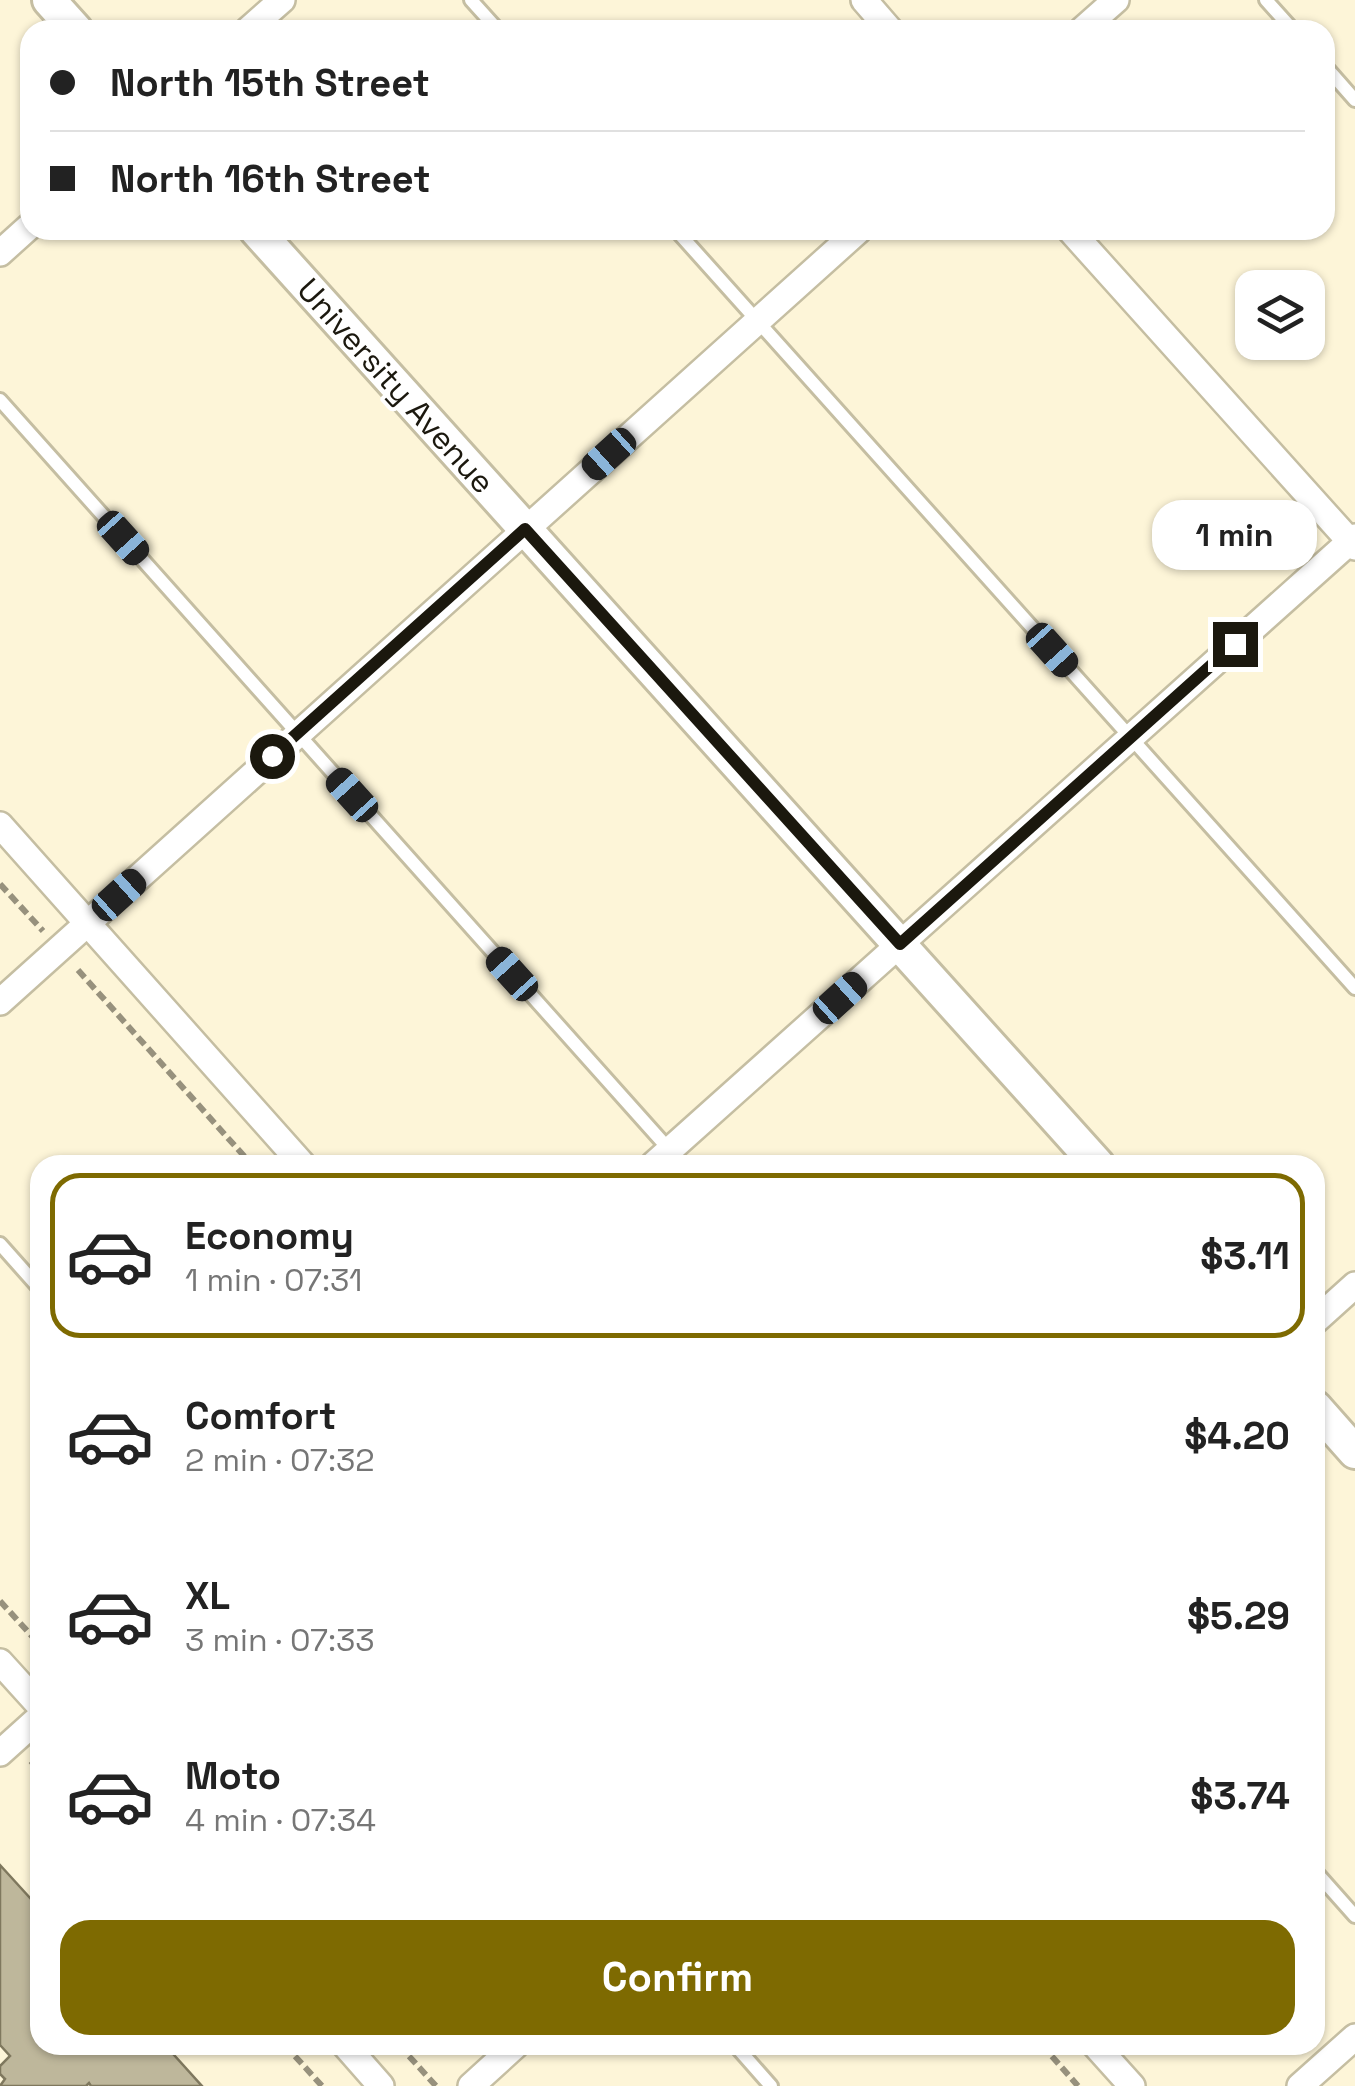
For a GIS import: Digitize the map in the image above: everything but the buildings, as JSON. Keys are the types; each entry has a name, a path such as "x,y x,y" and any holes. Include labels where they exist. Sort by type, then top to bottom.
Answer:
{"street":[{"path":"49,0 67,20"},
{"path":"259,20 282,0"},
{"path":"864,0 881,20"},
{"path":"1093,20 1116,0"},
{"path":"0,253 20,235"},
{"name":"University Avenue","path":"265,240 1089,1155"},
{"path":"0,1002 848,240"},
{"path":"674,1155 900,944 1353,542 1079,240"},
{"path":"0,826 294,1155"},
{"path":"1325,1312 1355,1285"},
{"path":"1325,1419 1355,1452"},
{"path":"0,1662 30,1695"},
{"path":"0,1753 30,1726"},
{"path":"1300,2086 1355,2037"},
{"path":"353,2055 381,2086"},
{"path":"471,2086 505,2055"},
{"path":"1105,2055 1132,2086"}],"lane":[{"path":"471,0 489,20"},
{"path":"1266,0 1284,20"},
{"path":"1335,77 1355,100"},
{"path":"685,240 1355,988"},
{"path":"0,400 298,733 665,1155"},
{"path":"0,1244 30,1278"},
{"path":"1325,1882 1355,1916"},
{"path":"743,2055 771,2086"}],"path":[{"path":"0,884 243,1155"},
{"path":"0,1600 30,1634"},
{"path":"294,2055 322,2086"},
{"path":"408,2055 436,2086"},
{"path":"1051,2055 1078,2086"}],"route":[{"path":"272,756 525,529 900,944 1235,644"}]}
